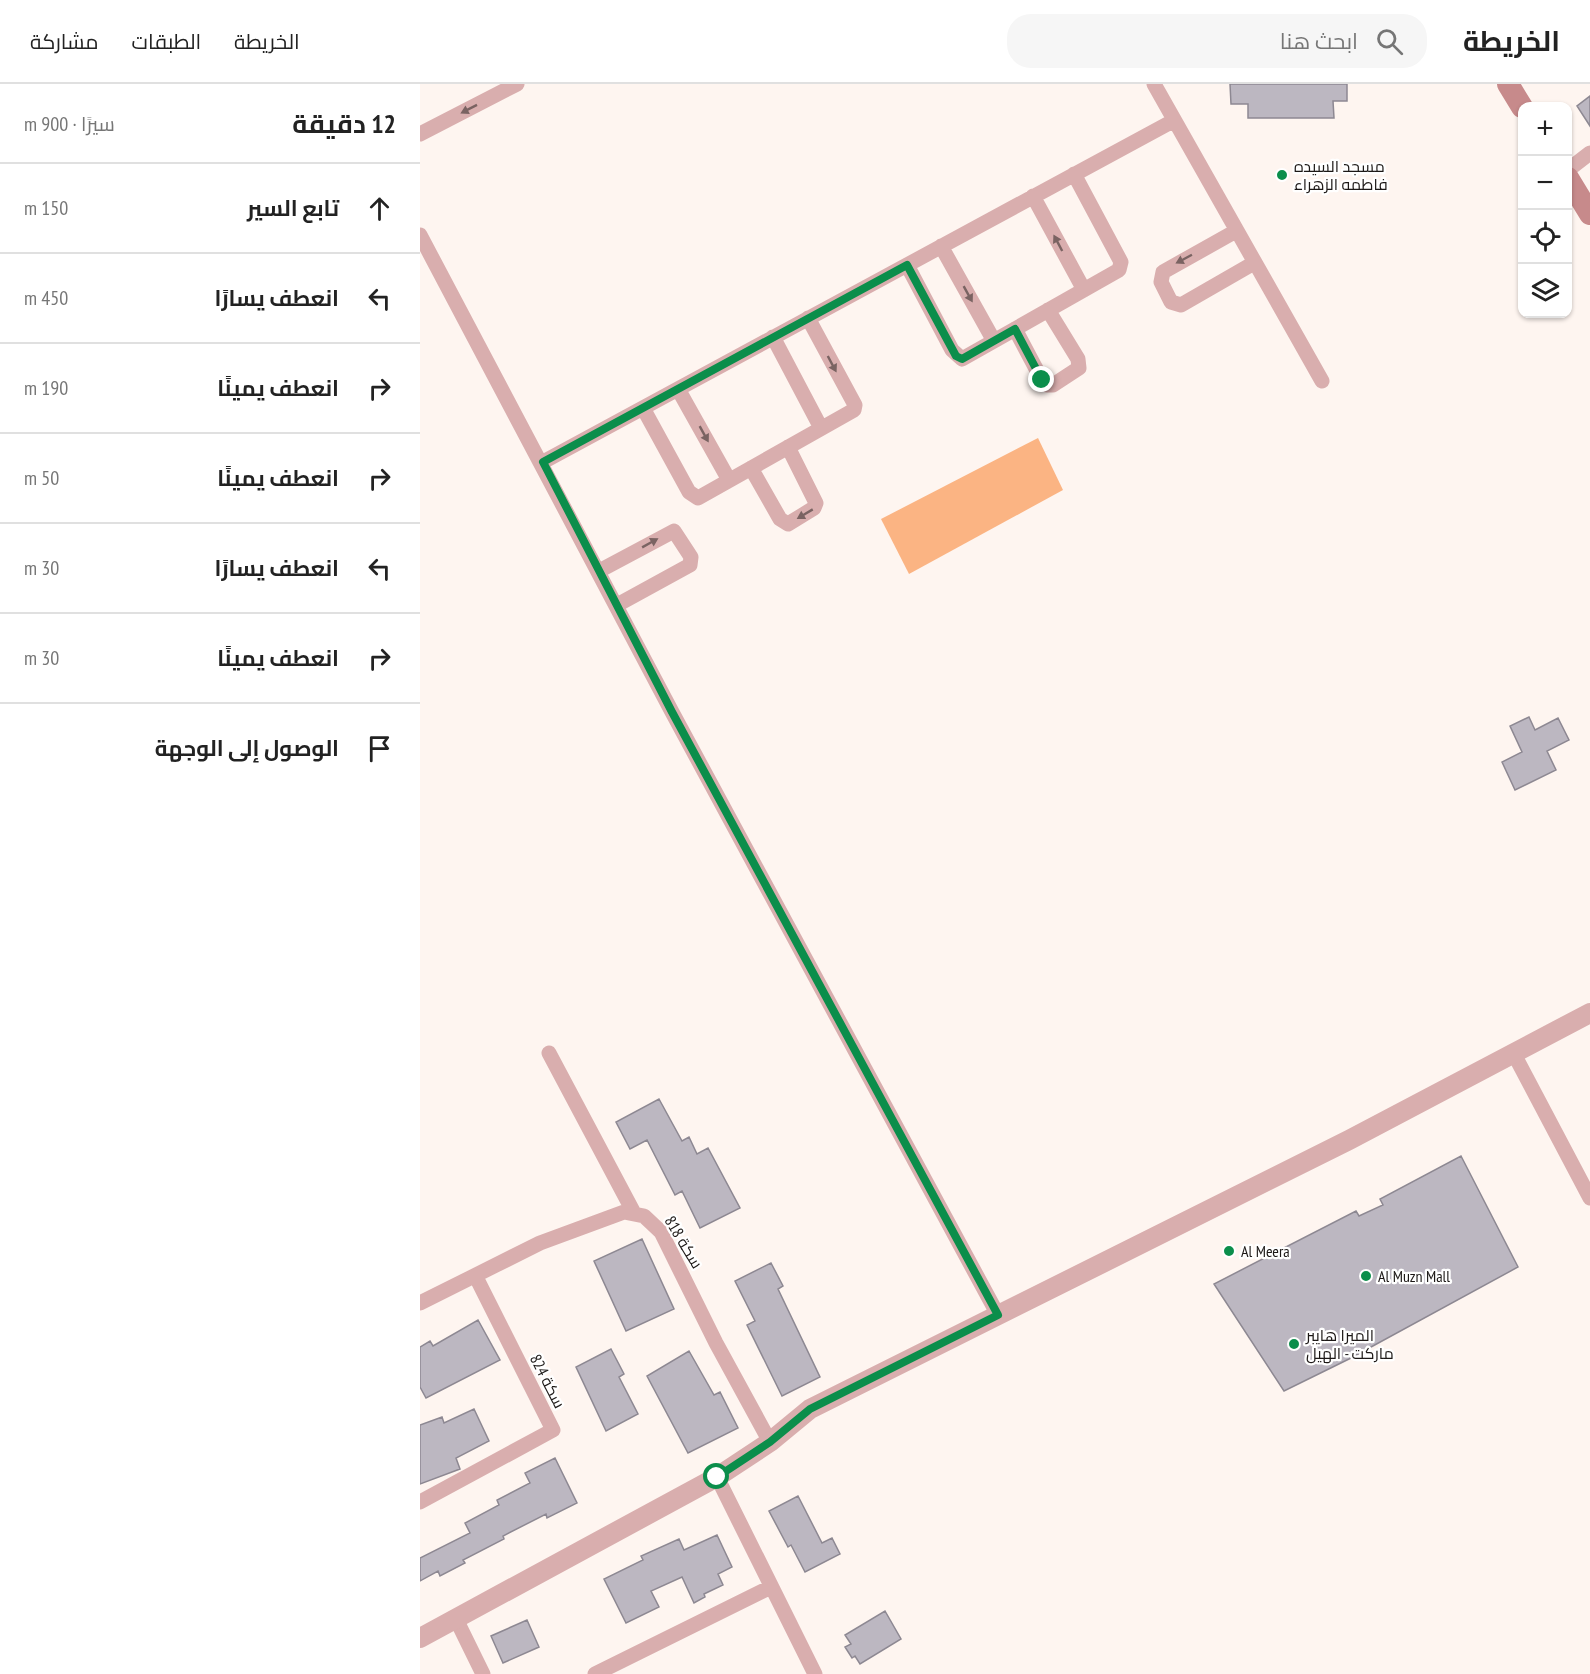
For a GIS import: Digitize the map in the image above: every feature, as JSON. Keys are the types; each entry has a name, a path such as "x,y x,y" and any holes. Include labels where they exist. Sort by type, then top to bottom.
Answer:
{"main road":[{"path":"1508,84 1519,102"},
{"path":"1572,185 1590,214"}],"street":[{"path":"420,134 517,84"},
{"path":"1154,84 1322,381"},
{"path":"543,462 1173,121"},
{"path":"1572,167 1590,153"},
{"path":"907,265 952,350 962,359 1119,270 1121,262 1074,174"},
{"path":"1033,196 1084,290"},
{"path":"1236,231 1162,272 1161,282 1171,302 1181,305 1254,263"},
{"path":"420,235 998,1315"},
{"path":"941,246 994,341"},
{"path":"1015,329 1042,380 1047,385 1053,385 1079,368 1078,359 1048,310"},
{"path":"643,408 693,497 698,498 854,410 855,405 808,318"},
{"path":"773,337 821,428"},
{"path":"678,389 729,480"},
{"path":"751,468 780,519 788,524 814,508 816,503 788,447"},
{"path":"599,571 674,531 678,533 691,556 690,565 617,605"},
{"path":"420,1638 717,1477 770,1442 810,1409 1339,1146 1590,1013"},
{"path":"549,1053 634,1213"},
{"path":"1514,1054 1590,1198"},
{"path":"420,1303 540,1243 602,1219 624,1212 634,1213"},
{"name":"سكة 818","path":"634,1213 644,1216 661,1232 716,1343 770,1442"},
{"name":"سكة 824","path":"420,1502 553,1430 476,1277"},
{"path":"717,1477 815,1674"},
{"path":"595,1674 771,1587"},
{"path":"456,1619 483,1674"}],"shaded area":[{"path":"1038,438 1063,490 909,574 881,519"}],"building":[{"path":"1230,84 1347,84 1347,101 1333,101 1334,118 1248,118 1248,104 1231,104"},
{"path":"1590,96 1590,126 1577,106"},
{"path":"1529,717 1535,730 1558,718 1569,740 1547,751 1556,770 1515,790 1502,762 1522,752 1510,726"},
{"path":"659,1099 682,1141 689,1137 697,1154 708,1148 740,1208 700,1228 682,1191 675,1195 647,1140 630,1149 616,1122"},
{"name":"Al Muzn Mall","path":"1461,1156 1518,1267 1349,1359 1284,1391 1214,1284 1356,1211 1359,1216 1383,1205 1380,1199"},
{"path":"642,1239 674,1309 626,1331 594,1261"},
{"path":"771,1263 783,1286 778,1289 820,1377 782,1396 747,1325 755,1321 735,1281"},
{"path":"478,1320 500,1360 426,1398 420,1387 420,1347 430,1341 433,1346"},
{"path":"611,1349 624,1374 619,1377 638,1414 606,1431 576,1367"},
{"path":"689,1351 714,1395 720,1392 738,1428 688,1453 647,1376"},
{"path":"474,1409 489,1441 456,1458 460,1469 420,1484 420,1425 442,1417 444,1423"},
{"path":"555,1458 577,1503 547,1518 546,1514 503,1536 504,1539 463,1560 465,1563 440,1576 438,1571 420,1581 420,1558 470,1533 465,1523 499,1505 497,1500 530,1483 525,1473"},
{"path":"798,1496 822,1543 832,1538 840,1554 805,1572 791,1545 788,1547 769,1511"},
{"path":"717,1535 732,1567 718,1574 723,1585 704,1594 705,1597 694,1603 682,1577 651,1591 659,1607 626,1623 604,1579 643,1560 641,1556 679,1539 684,1550"},
{"path":"885,1611 901,1639 860,1664 855,1656 852,1658 845,1647 851,1644 845,1635"},
{"path":"527,1620 539,1647 503,1663 491,1636"}],"place":[{"name":"مسجد السيده فاطمه الزهراء","path":"1282,175"},
{"name":"Al Meera","path":"1229,1251"},
{"name":"Al Muzn Mall","path":"1366,1276"},
{"name":"الميرا هايبر ماركت - الهيل","path":"1294,1344"}],"route":[{"path":"717,1477 770,1442 810,1409 998,1315 672,712 543,462 907,265 956,356 962,359 1015,329 1042,380"}]}
